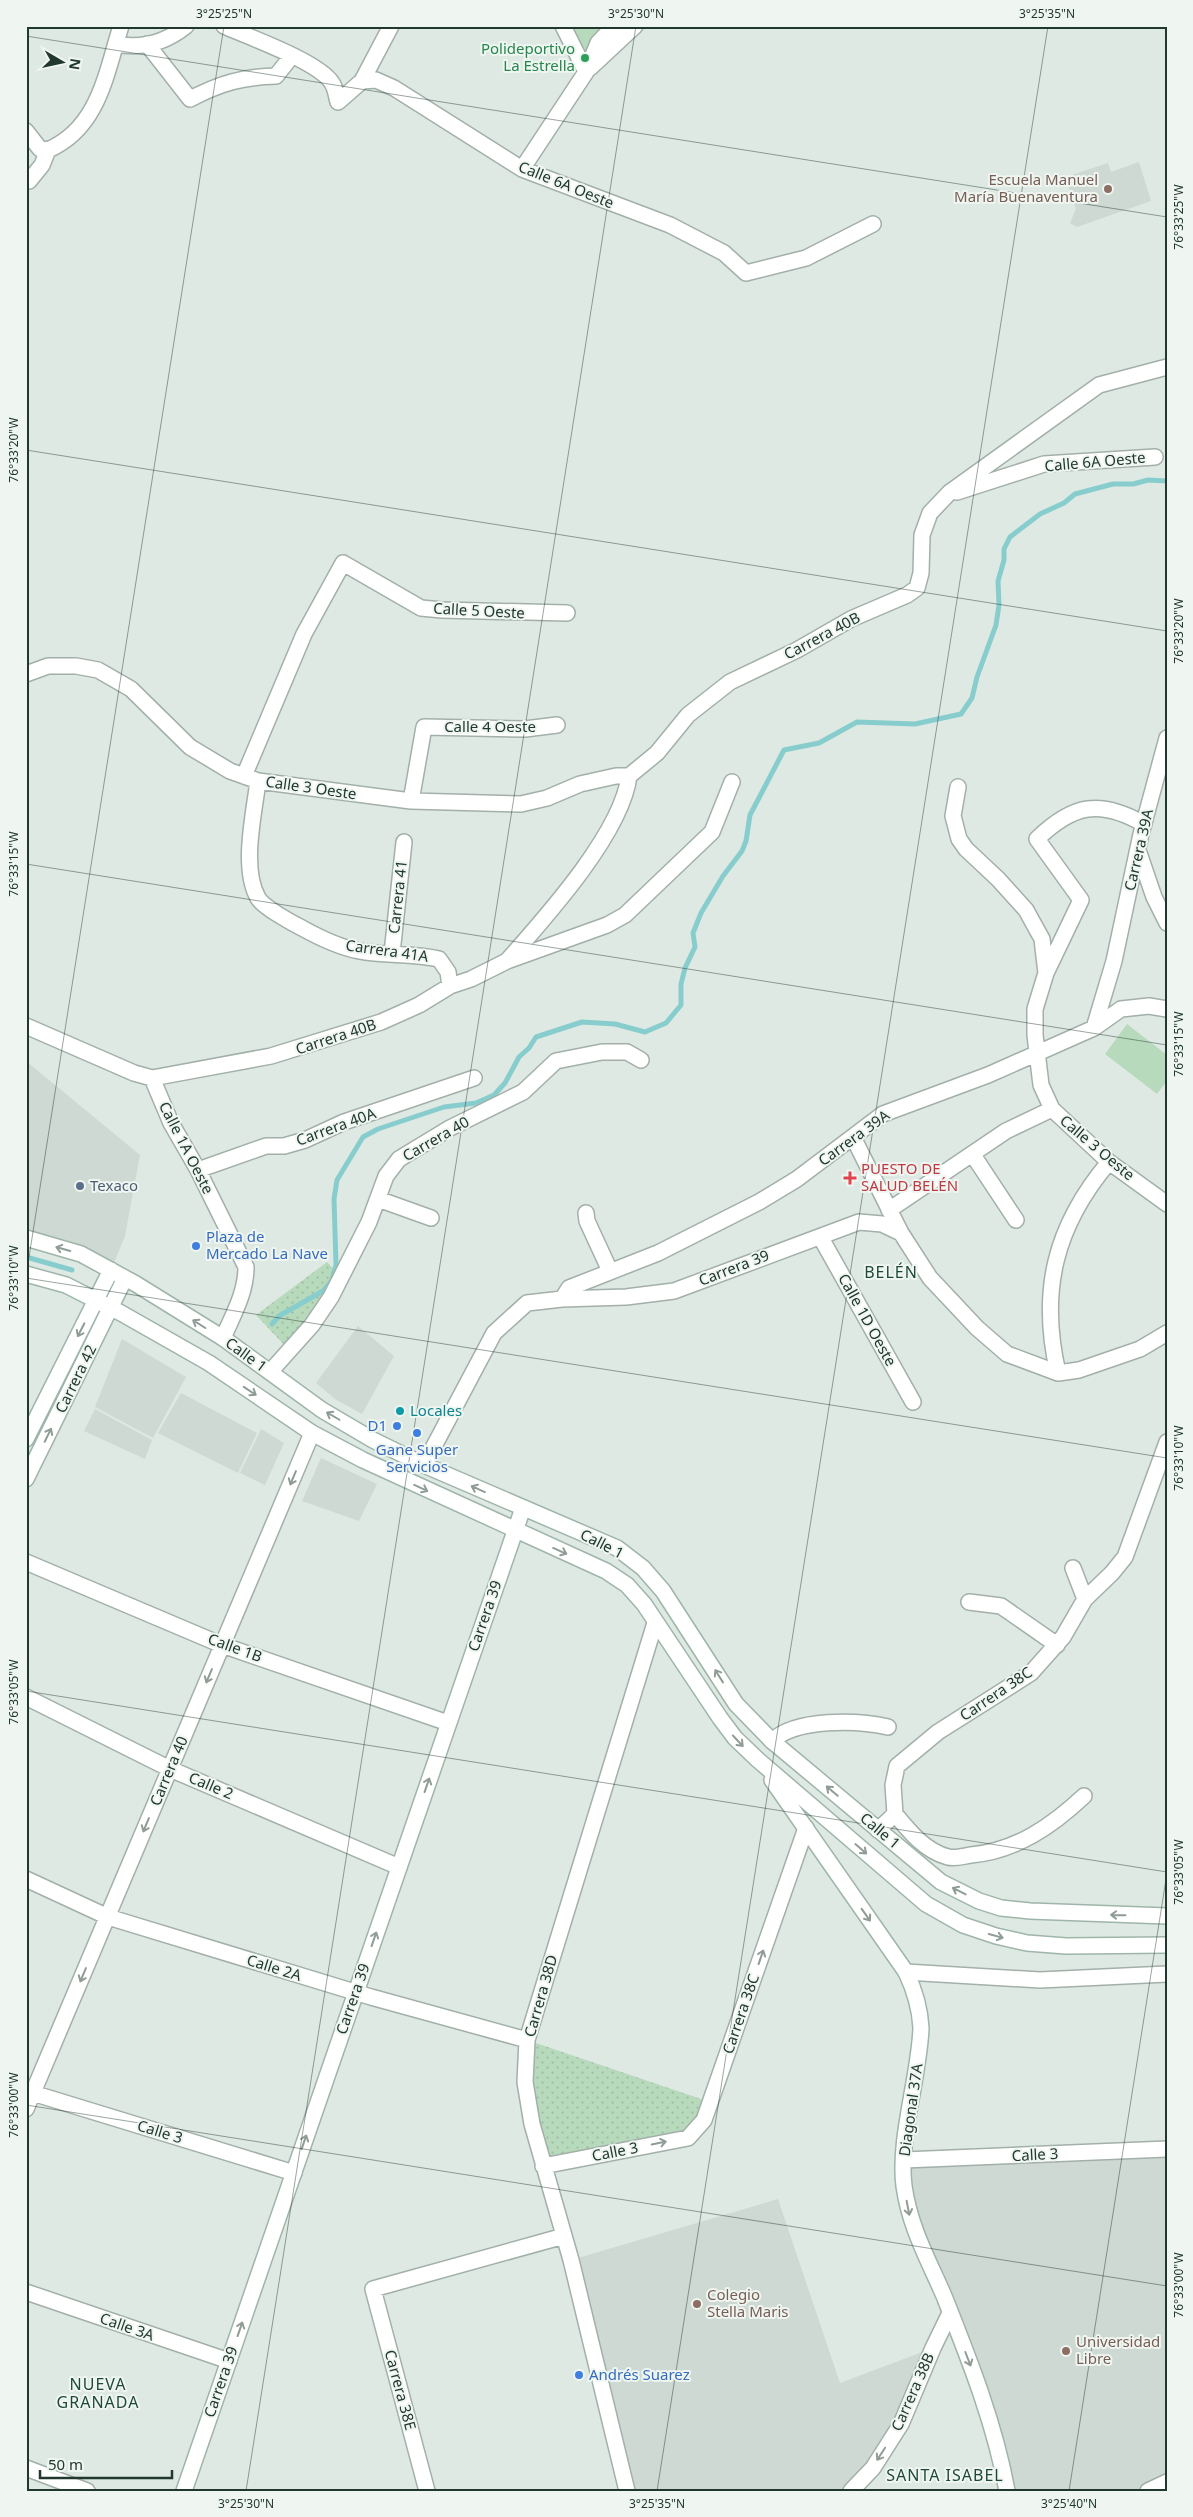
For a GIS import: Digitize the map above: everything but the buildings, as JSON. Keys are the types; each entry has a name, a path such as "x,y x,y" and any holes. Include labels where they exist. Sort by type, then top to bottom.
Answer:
{"street":[{"path":"26,131 40,149 48,150 57,146 88,118 104,87 121,26"},
{"path":"116,44 154,44 174,36 186,26"},
{"path":"224,26 276,47 318,70 332,82 338,102 362,81 391,26"},
{"path":"563,26 586,72"},
{"path":"522,169 586,72 598,43 614,26"},
{"path":"586,72 635,26"},
{"path":"147,44 190,99 216,86 237,79 276,76 291,56"},
{"name":"Calle 6A Oeste","path":"362,81 376,80 394,88 522,169 670,225 724,253 746,273 806,258 873,224"},
{"path":"29,181 42,165 48,150"},
{"name":"Carrera 40B","path":"507,961 583,869 618,814 627,792 629,776 656,753 688,715 730,682 797,650 852,619 907,596 917,588 921,573 922,535 927,520 930,513 950,492 1099,386 1167,367"},
{"name":"Calle 6A Oeste","path":"950,492 958,492 1044,464 1154,457"},
{"name":"Calle 5 Oeste","path":"244,776 304,634 343,563 421,608 450,611 568,613"},
{"name":"Calle 3 Oeste","path":"26,674 48,666 76,666 98,670 131,689 190,747 230,772 258,781 410,801 521,804 547,798 580,784 616,776 629,776"},
{"name":"Calle 4 Oeste","path":"410,801 424,727 525,729 557,725"},
{"name":"Carrera 39A","path":"562,1299 569,1288 658,1252 759,1202 797,1179 883,1114 988,1075 1094,1028 1114,961 1144,824 1167,738"},
{"name":"Carrera 41A","path":"258,781 251,842 250,870 258,899 291,923 326,941 359,951 421,955 439,959 448,972 450,986"},
{"name":"Carrera 40B","path":"152,1078 291,1051 381,1022 419,1006 450,986 471,979 507,961 607,925 625,915 712,832 732,782"},
{"path":"958,787 953,816 959,839 966,849 998,879 1026,910 1042,938 1046,973"},
{"path":"1046,973 1081,900 1037,839 1054,822 1076,811 1100,808 1123,812 1144,824"},
{"name":"Carrera 41","path":"392,953 404,842"},
{"path":"1138,852 1154,897 1167,924"},
{"name":"Calle 3 Oeste","path":"1046,973 1035,1009 1036,1053 1040,1085 1052,1109 1109,1162 1167,1204"},
{"path":"1094,1028 1121,1009 1149,1006 1167,1009"},
{"path":"28,1025 134,1073 152,1078"},
{"name":"Carrera 40","path":"270,1372 312,1325 331,1298 378,1199 386,1176 399,1159 450,1128 523,1092 556,1061 602,1052 627,1052 640,1060"},
{"name":"Calle 1A Oeste","path":"152,1078 171,1123 198,1170 246,1267 246,1281 241,1299 223,1338"},
{"name":"Carrera 40A","path":"198,1170 266,1146 284,1146 305,1140 344,1122 474,1078"},
{"path":"889,1210 1006,1131 1052,1109"},
{"path":"853,1137 901,1232 930,1278 977,1328 1007,1354 1058,1373 1079,1370 1140,1349 1167,1333"},
{"path":"972,1155 1016,1220"},
{"path":"1058,1373 1052,1340 1050,1298 1059,1248 1079,1202 1109,1162"},
{"path":"378,1199 431,1218"},
{"path":"586,1213 587,1221 610,1271"},
{"name":"Carrera 39","path":"562,1299 626,1296 674,1291 795,1244 821,1238 859,1222 882,1224 901,1232"},
{"name":"Calle 1","path":"26,1238 81,1254 125,1278 223,1338 322,1410 373,1440 424,1465 616,1548 643,1568 662,1591 736,1704 772,1741 941,1882 978,1901 1001,1908 1030,1911 1167,1916"},
{"name":"Calle 1D Oeste","path":"821,1238 913,1402"},
{"name":"Carrera 42","path":"26,1440 111,1270"},
{"name":"Calle 1","path":"26,1274 66,1285 111,1308 209,1363 312,1433 416,1486 606,1571 627,1585 644,1604 655,1624 735,1738 758,1760 926,1904 963,1925 996,1936 1027,1943 1066,1946 1167,1945"},
{"name":"Carrera 42","path":"26,1479 31,1458 125,1278"},
{"path":"424,1465 494,1333 527,1303 562,1299"},
{"name":"Carrera 40","path":"26,2109 30,2092 108,1917 312,1433"},
{"name":"Carrera 38C","path":"896,1814 893,1785 898,1766 938,1732 1031,1674 1057,1646 1085,1599 1112,1574 1125,1557 1167,1442"},
{"name":"Carrera 39","path":"184,2491 523,1508"},
{"name":"Calle 1B","path":"26,1562 222,1645 448,1724"},
{"path":"1073,1568 1085,1599"},
{"path":"969,1602 1001,1606 1057,1646"},
{"name":"Carrera 38D","path":"627,2491 564,2236 543,2166 525,2082 527,2040 655,1624"},
{"name":"Calle 2","path":"26,1697 170,1769 399,1867"},
{"path":"772,1741 784,1732 815,1724 842,1722 888,1727"},
{"name":"Diagonal 37A","path":"758,1760 906,1972 917,1999 921,2028 904,2160 904,2184 912,2227 950,2313 979,2389 1002,2460 1007,2491"},
{"path":"878,1830 896,1814 911,1833 932,1850 949,1858 975,1855 1011,1846 1046,1828 1084,1796"},
{"name":"Carrera 38C","path":"688,2138 704,2120 806,1828"},
{"name":"Calle 2A","path":"26,1879 108,1917 356,1992 527,2040"},
{"path":"906,1972 1040,1980 1167,1974"},
{"name":"Calle 3","path":"30,2092 294,2173"},
{"name":"Calle 3","path":"543,2166 688,2138"},
{"name":"Calle 3","path":"904,2160 1167,2149"},
{"name":"Carrera 38E","path":"427,2491 373,2289 564,2236"},
{"name":"Calle 3A","path":"26,2292 229,2361"},
{"name":"Carrera 38B","path":"851,2491 873,2468 901,2424 950,2313"},
{"path":"26,2468 87,2491"},
{"path":"1148,2491 1167,2482"}],"shaded area":[{"name":"Escuela Manuel María Buenaventura","path":"1139,162 1151,201 1077,227 1070,223 1076,209 1065,177 1108,163 1111,172"},
{"name":"Texaco","path":"26,1061 140,1155 125,1236 111,1270 26,1238"},
{"path":"358,1326 394,1356 362,1414 335,1399 316,1383"},
{"path":"122,1339 186,1377 153,1438 95,1407"},
{"path":"181,1393 257,1433 238,1473 158,1433"},
{"path":"95,1409 152,1440 145,1459 84,1431"},
{"path":"261,1429 284,1443 265,1485 240,1473"},
{"path":"321,1458 377,1484 359,1521 302,1501"},
{"name":"Universidad Libre","path":"1167,2149 1167,2482 1148,2491 1007,2491 1001,2460 912,2227 904,2160"},
{"name":"Colegio Stella Maris","path":"778,2199 840,2383 933,2348 901,2424 851,2491 627,2491 571,2260"}],"green space":[{"name":"Polideportivo La Estrella","path":"563,26 614,26 586,72"},
{"path":"1127,1024 1167,1055 1167,1081 1157,1094 1105,1054"},
{"path":"327,1262 340,1275 287,1348 256,1315"},
{"path":"527,2040 710,2102 688,2138 543,2166"}],"waterway":[{"path":"272,1324 279,1316 323,1291 332,1280 336,1265 334,1199 337,1180 363,1137 378,1129 444,1107 476,1103 494,1095 505,1083 519,1057 529,1048 536,1037 582,1022 615,1024 645,1032 666,1023 681,1005 681,984 685,968 695,947 693,933 701,913 723,876 742,851 746,841 750,815 784,750 819,743 857,722 915,724 961,714 972,698 977,677 996,625 999,605 998,581 1004,560 1004,549 1010,537 1040,514 1064,503 1075,494 1113,484 1133,484 1148,480 1167,481"},
{"path":"26,1257 72,1270"}],"place":[{"name":"Polideportivo La Estrella","path":"585,58"},
{"name":"Escuela Manuel María Buenaventura","path":"1108,189"},
{"name":"PUESTO DE SALUD BELÉN","path":"850,1178"},
{"name":"Texaco","path":"80,1186"},
{"name":"Plaza de Mercado La Nave","path":"196,1246"},
{"name":"Locales","path":"400,1411"},
{"name":"D1","path":"397,1426"},
{"name":"Gane Super Servicios","path":"417,1433"},
{"name":"Colegio Stella Maris","path":"697,2304"},
{"name":"Universidad Libre","path":"1066,2351"},
{"name":"Andrés Suarez","path":"579,2375"}],"district":[{"name":"BELÉN","path":"891,1272"},
{"name":"NUEVA GRANADA","path":"98,2393"},
{"name":"SANTA ISABEL","path":"945,2475"}]}
